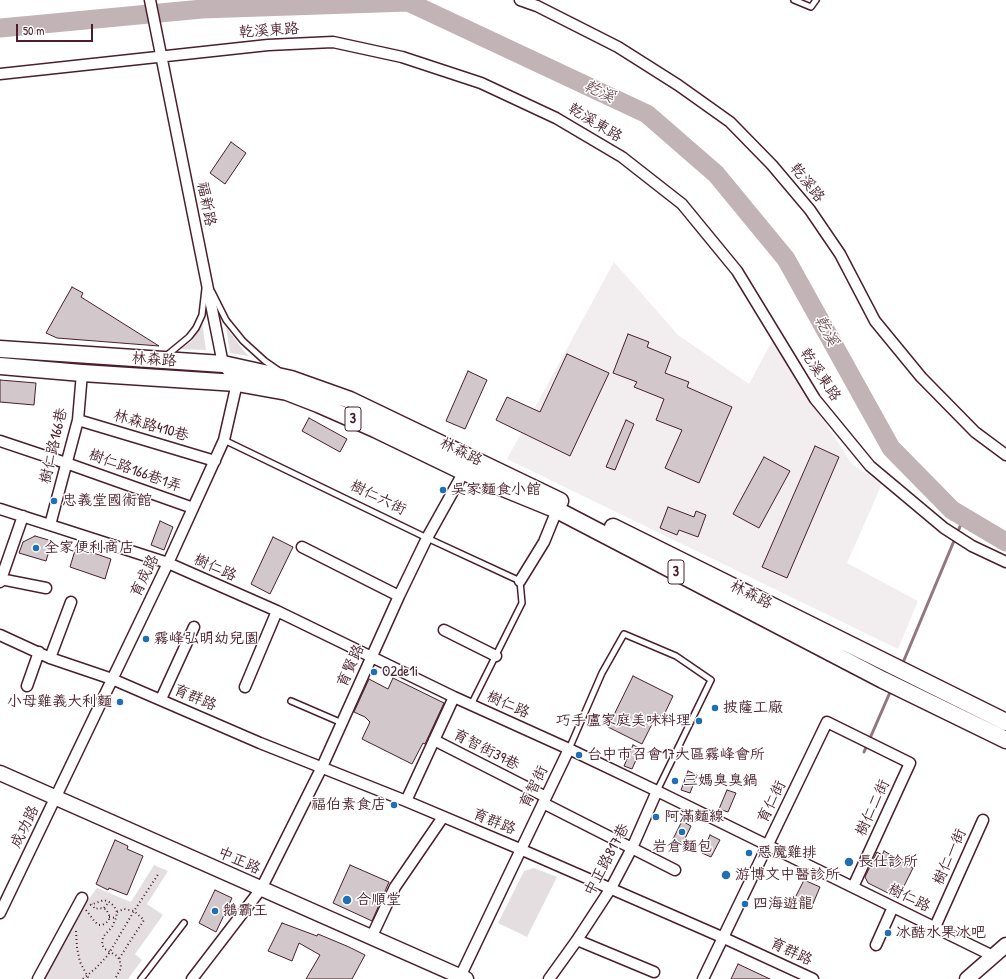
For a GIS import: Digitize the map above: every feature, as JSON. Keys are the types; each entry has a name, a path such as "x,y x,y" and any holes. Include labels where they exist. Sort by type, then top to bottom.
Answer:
{"main road":[{"name":"林森路","path":"0,349 160,361 223,364 291,379 350,400 472,458 1006,722"},
{"name":"林森路","path":"0,366 237,383 287,392 318,404 464,472 557,510 884,680 1006,740"}],"street":[{"name":"福新路","path":"150,0 223,364"},
{"name":"乾溪路","path":"520,0 537,6 618,47 678,85 730,122 772,164 810,210 840,254 875,320 921,377 975,432 1006,455"},
{"name":"乾溪東路","path":"0,74 161,53 332,42 402,57 481,83 556,118 622,157 682,204 737,271 815,399 870,466 944,528 972,546 1006,562"},
{"path":"223,364 237,383"},
{"name":"樹仁路166巷","path":"50,524 78,420 82,373"},
{"name":"育成路","path":"56,798 215,461 224,440 237,383"},
{"name":"林森路410巷","path":"78,420 215,461"},
{"name":"樹仁路166巷1弄","path":"0,441 193,508"},
{"name":"育賢路","path":"192,979 261,889 322,767 399,596 427,538 472,458"},
{"name":"樹仁路","path":"0,509 168,563 277,611 371,658 657,791 993,956"},
{"path":"520,581 544,542 557,510"},
{"path":"23,516 0,580 46,588"},
{"path":"302,547 399,596"},
{"path":"50,658 71,602"},
{"path":"245,687 277,611"},
{"name":"育群路","path":"161,699 194,627"},
{"path":"444,630 496,656"},
{"name":"育群路","path":"0,635 50,658 112,679 260,743 406,801 520,849 724,938 813,979"},
{"path":"27,686 39,652"},
{"path":"406,801 454,697"},
{"name":"育仁街","path":"703,979 827,722 910,764"},
{"name":"育智街39巷","path":"434,740 675,870"},
{"name":"育智街","path":"461,978 520,849 569,749"},
{"name":"樹仁二街","path":"853,886 910,764"},
{"name":"中正路","path":"0,773 461,978"},
{"name":"中正路817巷","path":"549,979 611,888 632,848 657,791"},
{"name":"成功路","path":"0,913 56,798"},
{"path":"371,938 395,887 443,817"},
{"name":"樹仁一街","path":"935,927 983,820"},
{"path":"38,979 82,898"},
{"path":"876,945 893,907"},
{"path":"577,940 654,972"},
{"path":"967,979 1006,945"}],"lane":[{"path":"794,0 811,7 816,0"},
{"path":"160,361 189,337 196,328 202,314 206,280"},
{"path":"206,280 226,320 243,341 265,362 291,379"},
{"name":"樹仁六街","path":"224,440 520,581"},
{"path":"471,705 522,603 520,581"},
{"name":"育智街","path":"569,749 602,673 624,634 676,656 712,680 657,791"},
{"path":"291,701 342,723"},
{"path":"141,979 184,923"}],"path":[{"path":"83,979 108,955 159,873"},
{"path":"81,915 92,904 104,900 114,906 117,912 116,918 112,927 103,937 102,945 120,960"},
{"path":"92,904 95,909 104,908 109,902"},
{"path":"86,910 95,922 102,925 106,923 109,918 108,912 104,908"},
{"path":"115,979 120,970 120,960 144,920 134,911 124,909 117,912"},
{"path":"109,918 116,918"},
{"path":"76,928 75,934 80,962 88,979"}],"shaded area":[{"path":"614,262 678,335 749,384 772,341 852,464 882,484 847,563 918,601 898,649 507,459"},
{"path":"202,322 206,350 180,349 192,341"},
{"path":"226,327 244,351 249,356 230,353"},
{"path":"154,865 168,871 147,904 163,915 135,954 142,960 128,979 45,979 85,904 97,888 131,902"},
{"path":"534,868 557,877 527,937 498,923 524,871"}],"building":[{"path":"231,142 246,153 225,184 210,173"},
{"path":"72,287 83,293 81,297 159,346 57,338 46,333"},
{"path":"628,334 649,342 647,347 671,357 665,373 689,382 687,387 732,407 699,483 665,468 682,430 656,420 664,399 634,387 637,382 613,373"},
{"path":"567,354 609,373 570,456 496,420 507,397 540,412"},
{"path":"468,371 487,380 465,429 446,421"},
{"path":"0,380 36,383 34,405 0,402"},
{"path":"309,418 347,439 340,452 302,431"},
{"path":"626,420 634,424 615,470 606,467"},
{"path":"815,446 839,457 787,578 762,567"},
{"path":"764,457 790,471 759,528 733,514"},
{"path":"668,507 694,517 696,511 706,515 698,537 679,530 677,535 660,528"},
{"path":"160,521 173,527 164,550 151,545"},
{"name":"全家便利商店","path":"35,536 52,541 46,561 19,553 23,542"},
{"path":"273,537 293,547 270,594 251,584"},
{"path":"76,547 111,559 105,579 70,567"},
{"path":"633,676 673,696 663,717 657,714 642,744 608,727"},
{"path":"393,678 444,703 425,744 423,743 412,764 362,739 370,722 365,717 354,712 369,679 388,689"},
{"path":"633,745 641,749 632,769 624,766"},
{"path":"688,771 697,775 690,793 681,790"},
{"path":"727,790 736,793 728,812 719,809"},
{"name":"岩倉麵包","path":"682,821 691,826 683,843 673,839"},
{"path":"710,835 720,840 711,857 702,853"},
{"path":"115,840 128,846 127,849 143,856 127,895 109,888 108,890 96,884"},
{"path":"884,851 913,868 898,898 868,883 865,877 877,852 882,855"},
{"path":"350,865 389,882 372,921 333,903"},
{"path":"804,880 820,887 812,906 795,898"},
{"name":"鵝霸王","path":"215,890 232,898 216,932 199,923"},
{"path":"282,923 317,936 318,934 365,955 352,979 306,979 320,955 299,943 292,961 268,951"},
{"path":"738,964 770,979 731,979"}],"waterway":[{"name":"乾溪","path":"0,28 202,9 408,2 647,114 716,174 786,259 891,448 952,510 1006,542"},
{"path":"902,665 964,517"},
{"path":"864,752 891,690"}],"place":[{"name":"吳家麵食小館","path":"443,490"},
{"name":"忠義堂國術館","path":"54,501"},
{"name":"全家便利商店","path":"36,548"},
{"name":"霧峰弘明幼兒園","path":"146,639"},
{"name":"O2de1i","path":"374,672"},
{"name":"小母雞義大利麵","path":"120,702"},
{"name":"披薩工廠","path":"715,708"},
{"name":"巧手盧家庭美味料理","path":"699,721"},
{"name":"台中市召會17大區霧峰會所","path":"579,755"},
{"name":"三媽臭臭鍋","path":"675,781"},
{"name":"福伯素食店","path":"394,805"},
{"name":"阿滿麵線","path":"656,817"},
{"name":"岩倉麵包","path":"682,832"},
{"name":"惡魔雞排","path":"749,853"},
{"name":"長仕診所","path":"849,862"},
{"name":"游博文中醫診所","path":"726,875"},
{"name":"合順堂","path":"347,900"},
{"name":"四海遊龍","path":"745,904"},
{"name":"鵝霸王","path":"215,911"},
{"name":"冰酷水果冰吧","path":"888,933"}]}
